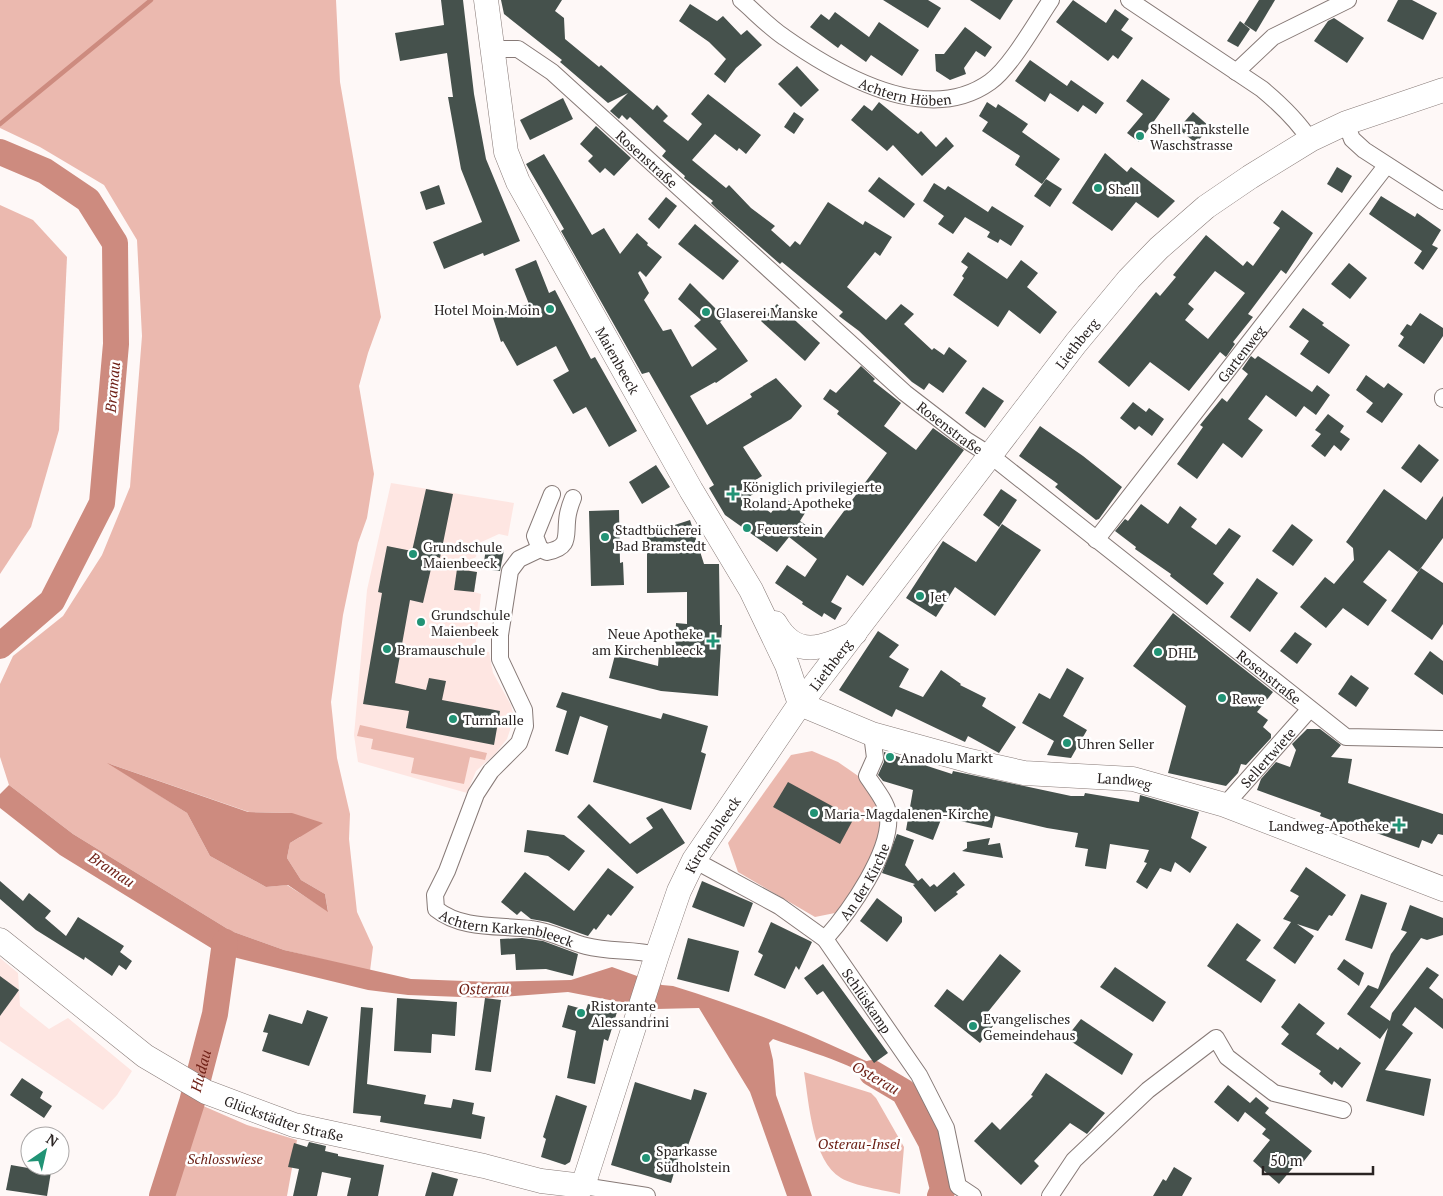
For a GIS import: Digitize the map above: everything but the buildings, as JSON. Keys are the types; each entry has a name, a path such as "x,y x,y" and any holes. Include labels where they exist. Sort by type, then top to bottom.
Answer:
{"street":[{"name":"Maienbeeck","path":"486,0 506,152 518,182 691,490 751,590 787,665 800,704"},
{"name":"Achtern Höben","path":"742,0 783,36 844,75 882,89 927,100 953,98 972,92 991,82 1006,66 1051,0"},
{"path":"1129,0 1278,102 1301,126 1310,140"},
{"path":"1236,72 1273,37 1348,0"},
{"name":"Rosenstraße","path":"493,49 518,49 552,72 905,394 966,440 990,455 1346,738 1443,739"},
{"name":"Liethberg","path":"800,704 1101,312 1159,248 1206,207 1310,140 1346,123 1443,90"},
{"path":"1346,123 1352,139 1364,150 1386,166 1443,200"},
{"name":"Gartenweg","path":"1096,540 1386,166"},
{"path":"540,549 535,536 552,494"},
{"name":"Achtern Karkenbleeck","path":"573,498 568,514 566,542 556,550 548,552 540,549 519,559 510,571 500,635 501,664 524,710 525,726 519,743 491,771 476,794 447,871 435,895 436,909 445,916 492,928 531,928 553,933 586,946 640,951 653,966"},
{"path":"751,590 760,598 779,630 791,643 808,648 828,646 856,632"},
{"name":"Landweg","path":"800,704 872,734 1024,772 1133,779 1225,804 1443,889"},
{"name":"Kirchenbleeck","path":"582,1191 602,1133 653,966 679,891 694,860 800,704"},
{"name":"Sellertwiete","path":"1225,804 1309,710"},
{"name":"An der Kirche","path":"825,939 842,920 867,881 880,856 886,834 888,813 867,776 875,758 872,734"},
{"name":"Schlüskamp","path":"694,860 779,906 825,939 919,1075 946,1128 958,1186 973,1196"},
{"name":"Glückstädter Straße","path":"0,940 145,1056 174,1075 206,1092 294,1124 484,1166 582,1191"},
{"path":"1050,1196 1074,1160 1148,1090 1216,1038 1227,1056 1274,1093 1343,1110"},
{"path":"582,1191 648,1196"}],"shaded area":[{"name":"Grundschule Maienbeek","path":"391,483 514,503 508,536 499,534 477,544 476,557 458,568 477,572 474,592 481,594 475,650 489,652 493,673 511,705 514,718 507,739 495,754 476,771 467,793 358,762 354,735 367,590"},
{"path":"0,958 18,973 20,1006 49,1029 68,1018 132,1071 117,1095 103,1110 0,1041"}],"green space":[{"path":"0,0 336,0 340,82 381,317 359,386 374,474 367,518 358,543 343,615 331,702 337,758 350,814 349,839 357,912 373,947 370,971 284,950 231,931 73,834 9,785 0,757 0,684 13,656 63,616 102,555 130,487 142,336 137,240 104,185 40,147 0,128","holes":["110,764 249,812 292,813 300,837 290,843 287,858 301,880 325,894 328,911 287,885 266,887 210,856 187,813"]},
{"path":"0,205 33,220 67,257 59,430 31,527 0,574"},
{"path":"360,725 487,753 485,760 470,757 464,784 411,773 414,758 371,749 373,739 357,736"},
{"path":"812,751 838,762 864,780 882,816 882,836 848,899 835,913 815,917 738,872 728,843 791,755"},
{"name":"Osterau-Insel","path":"804,1072 871,1093 876,1098 904,1147 900,1194 847,1181 831,1170 818,1145 810,1114"},
{"name":"Schlosswiese","path":"201,1105 247,1125 297,1140 287,1196 175,1196"}],"water":[{"path":"107,763 248,812 292,813 323,823 290,843 287,858 301,880 325,894 328,912 288,885 266,887 210,856 187,813"},
{"path":"9,785 73,834 231,931 284,950 411,979 492,982 571,980 612,967 763,1017 881,1068 906,1087 899,1098 870,1077 855,1069 773,1039 769,1043 773,1060 776,1095 812,1196 787,1196 750,1092 699,1008 656,1009 568,992 488,998 408,995 368,990 237,958 211,948 60,855 0,808 0,794"}],"waterway":[{"path":"0,124 151,0"},
{"name":"Bramau","path":"0,152 45,171 88,200 115,243 116,344 102,503 52,601 0,646"},
{"name":"Hudau","path":"162,1196 192,1102 215,1014 225,942"},
{"name":"Osterau","path":"872,1073 904,1092 931,1142 943,1189 940,1196"}],"place":[{"name":"Shell Tankstelle Waschstrasse","path":"1140,136"},
{"name":"Shell","path":"1098,188"},
{"name":"Hotel Moin Moin","path":"550,309"},
{"name":"Glaserei Manske","path":"706,312"},
{"name":"Königlich privilegierte Roland-Apotheke","path":"733,494"},
{"name":"Feuerstein","path":"747,528"},
{"name":"Stadtbücherei Bad Bramstedt","path":"605,537"},
{"name":"Grundschule Maienbeeck","path":"413,554"},
{"name":"Jet","path":"920,596"},
{"name":"Grundschule Maienbeek","path":"421,622"},
{"name":"Neue Apotheke am Kirchenbleeck","path":"713,641"},
{"name":"Bramauschule","path":"387,649"},
{"name":"DHL","path":"1158,652"},
{"name":"Rewe","path":"1222,698"},
{"name":"Turnhalle","path":"453,719"},
{"name":"Uhren Seller","path":"1067,743"},
{"name":"Anadolu Markt","path":"890,757"},
{"name":"Maria-Magdalenen-Kirche","path":"814,813"},
{"name":"Landweg-Apotheke","path":"1399,825"},
{"name":"Ristorante Alessandrini","path":"581,1013"},
{"name":"Evangelisches Gemeindehaus","path":"973,1026"},
{"name":"Sparkasse Südholstein","path":"646,1158"}]}
